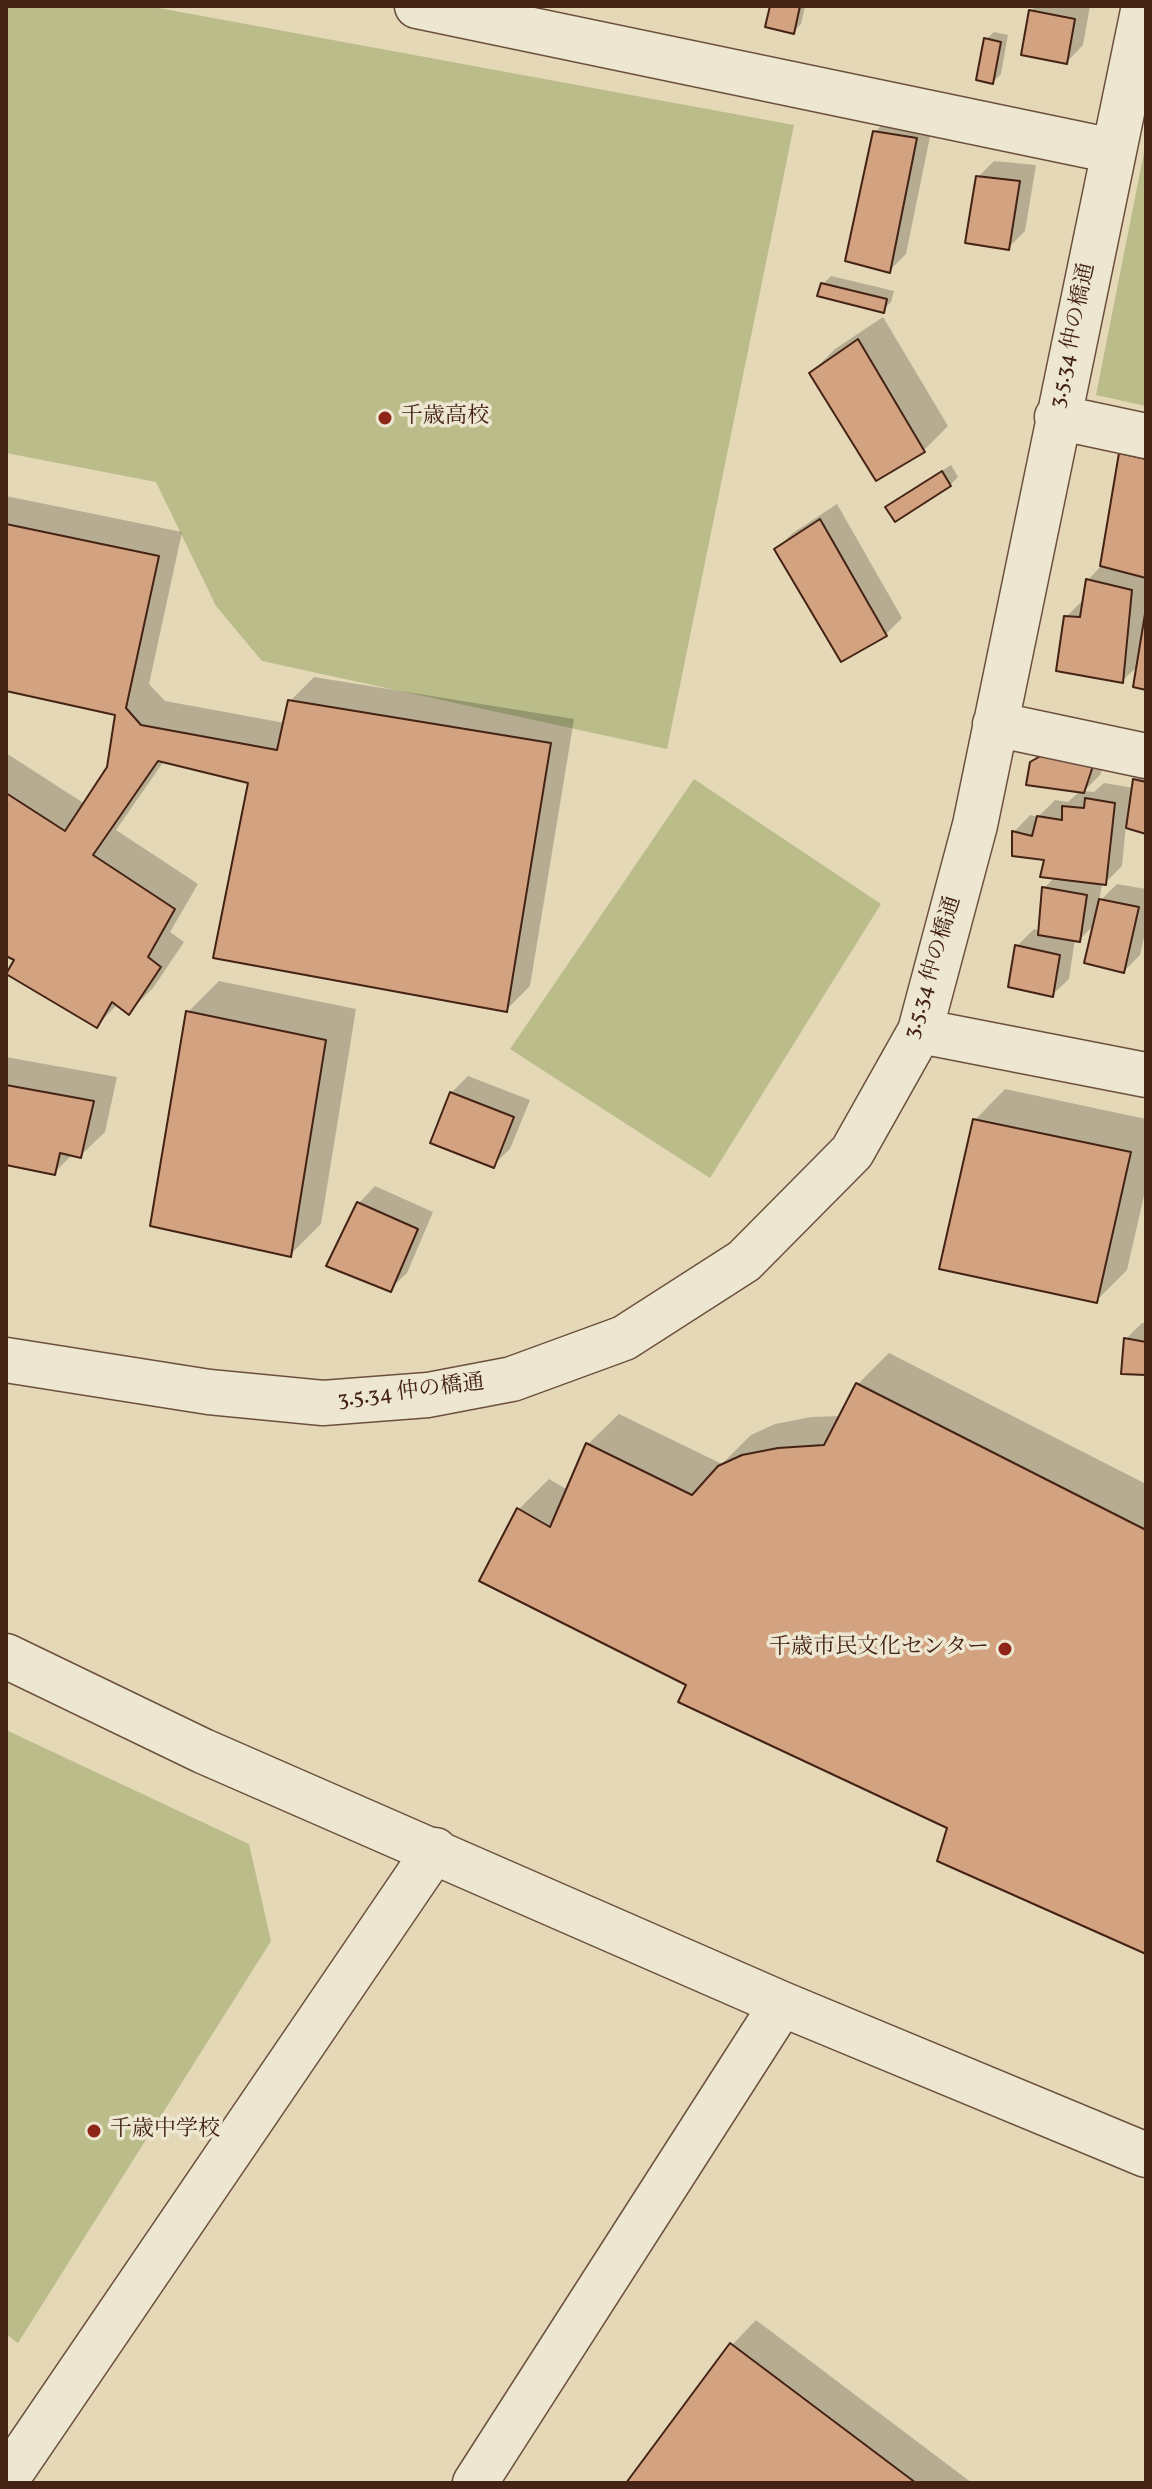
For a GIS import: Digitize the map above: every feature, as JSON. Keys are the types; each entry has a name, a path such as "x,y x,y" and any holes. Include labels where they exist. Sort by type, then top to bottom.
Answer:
{"street":[{"path":"417,6 1113,151"},
{"name":"3.5.34 仲の橋通","path":"6,1360 209,1392 323,1403 428,1395 526,1374 624,1338 744,1261 852,1152 920,1031 975,825 1144,6"},
{"path":"1057,417 1146,436"},
{"path":"995,724 1146,756"},
{"path":"920,1031 1146,1075"},
{"path":"6,1656 203,1751 782,2004 1146,2155"},
{"path":"6,2480 435,1850"},
{"path":"475,2483 782,2004"}],"green space":[{"path":"6,6 148,6 794,125 667,749 262,661 216,606 156,482 6,453"},
{"path":"1146,142 1146,406 1096,395"},
{"path":"694,779 881,904 710,1178 510,1049"},
{"name":"千歳中学校","path":"6,1730 249,1844 271,1941 18,2343 6,2334"}],"building":[{"path":"770,6 800,6 794,34 765,27"},
{"path":"1029,10 1075,19 1067,64 1021,55"},
{"path":"984,38 1001,42 993,84 976,80"},
{"path":"873,131 917,138 890,273 845,261"},
{"path":"976,176 1020,181 1009,250 965,243"},
{"path":"821,283 887,299 884,313 817,296"},
{"path":"858,339 925,452 876,481 809,373"},
{"path":"1119,453 1146,459 1146,578 1100,566"},
{"path":"942,471 951,486 895,522 885,507"},
{"path":"820,519 887,636 841,662 774,549"},
{"path":"6,524 159,556 126,708 141,725 277,750 288,700 551,743 507,1012 213,958 248,783 158,761 93,855 175,909 148,957 161,967 129,1015 112,1002 97,1028 6,974 14,960 6,956 6,793 65,831 107,767 115,715 6,691"},
{"path":"1086,579 1132,590 1123,683 1056,671 1064,616 1080,617"},
{"path":"1146,608 1146,690 1133,687"},
{"path":"1044,754 1093,766 1084,793 1026,785 1030,762"},
{"path":"1133,779 1146,782 1146,834 1126,828"},
{"path":"1085,798 1115,803 1106,885 1040,877 1044,860 1012,856 1012,831 1032,836 1037,816 1062,820 1062,806 1084,808"},
{"path":"1042,887 1087,895 1080,942 1038,935"},
{"path":"1099,899 1139,907 1124,973 1084,963"},
{"path":"1015,945 1060,955 1053,997 1008,987"},
{"path":"186,1011 326,1040 291,1257 150,1226"},
{"path":"6,1085 94,1101 81,1158 60,1153 55,1175 6,1165"},
{"path":"450,1092 514,1117 494,1168 430,1143"},
{"path":"973,1119 1131,1152 1097,1303 939,1269"},
{"path":"357,1202 418,1229 391,1292 326,1266"},
{"path":"1124,1338 1146,1342 1146,1375 1121,1374"},
{"path":"856,1383 1146,1530 1146,1954 937,1861 947,1828 678,1702 686,1685 479,1581 517,1508 550,1527 586,1443 692,1495 718,1466 742,1455 778,1448 824,1445"},
{"path":"730,2343 916,2483 626,2483"}],"place":[{"name":"千歳高校","path":"385,418"},
{"name":"千歳市民文化センター","path":"1005,1649"},
{"name":"千歳中学校","path":"94,2131"}]}
